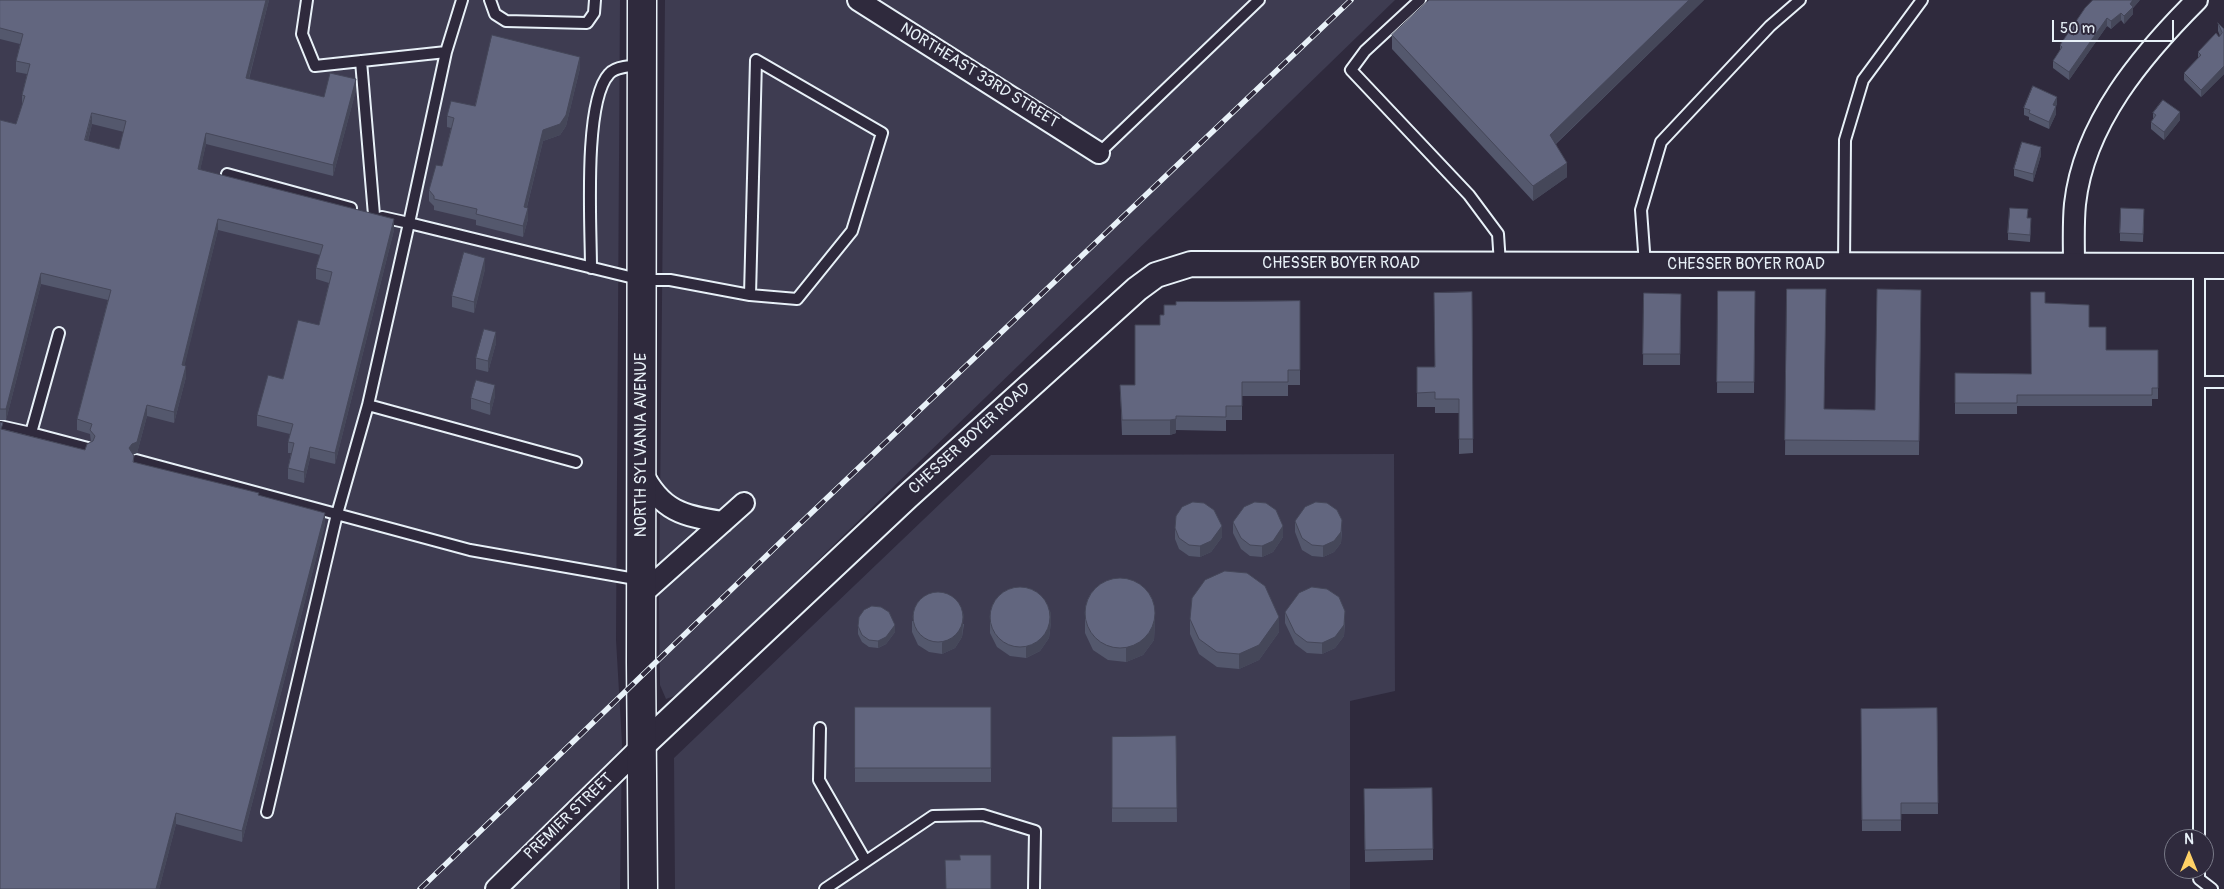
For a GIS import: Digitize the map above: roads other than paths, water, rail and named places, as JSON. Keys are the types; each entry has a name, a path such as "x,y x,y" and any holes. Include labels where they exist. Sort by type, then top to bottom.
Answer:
{"main road":[{"name":"NORTH SYLVANIA AVENUE","path":"642,0 643,889"}],"street":[{"name":"NORTHEAST 33RD STREET","path":"858,0 1099,153"},
{"path":"2074,265 2075,203 2082,169 2100,124 2120,89 2170,27 2198,0"},
{"name":"CHESSER BOYER ROAD","path":"643,745 907,496 1137,289 1156,275 1191,264 2224,266"},
{"path":"642,472 650,489 667,506 690,517 723,522"},
{"path":"642,587 744,503"},
{"name":"PREMIER STREET","path":"496,889 643,745"}],"lane":[{"path":"307,0 302,34 315,66 446,52"},
{"path":"267,812 337,514 368,404 446,52 462,0"},
{"path":"490,0 495,14 506,21 587,23 594,13 595,0"},
{"path":"1099,153 1259,0"},
{"path":"1420,0 1365,51 1351,70 1469,196 1498,234 1500,264"},
{"path":"1645,264 1641,210 1661,142 1770,26 1800,0"},
{"path":"1844,265 1845,140 1863,80 1922,0"},
{"path":"227,174 374,215 642,280 670,280 750,295 797,299 852,231 882,133 756,60 750,295"},
{"path":"361,61 374,215"},
{"path":"591,268 591,136 601,87 609,73 624,66 642,66"},
{"path":"2199,266 2199,829"},
{"path":"31,434 59,333"},
{"path":"2199,382 2224,382"},
{"path":"368,404 576,462"},
{"path":"0,426 88,448"},
{"path":"136,460 470,550 642,587"},
{"path":"820,728 819,780 865,860"},
{"path":"825,889 865,860 933,816 983,815 1035,831 1034,889"},
{"path":"2199,879 2212,889"}],"railway":[{"path":"420,889 786,537 1351,0"}]}
